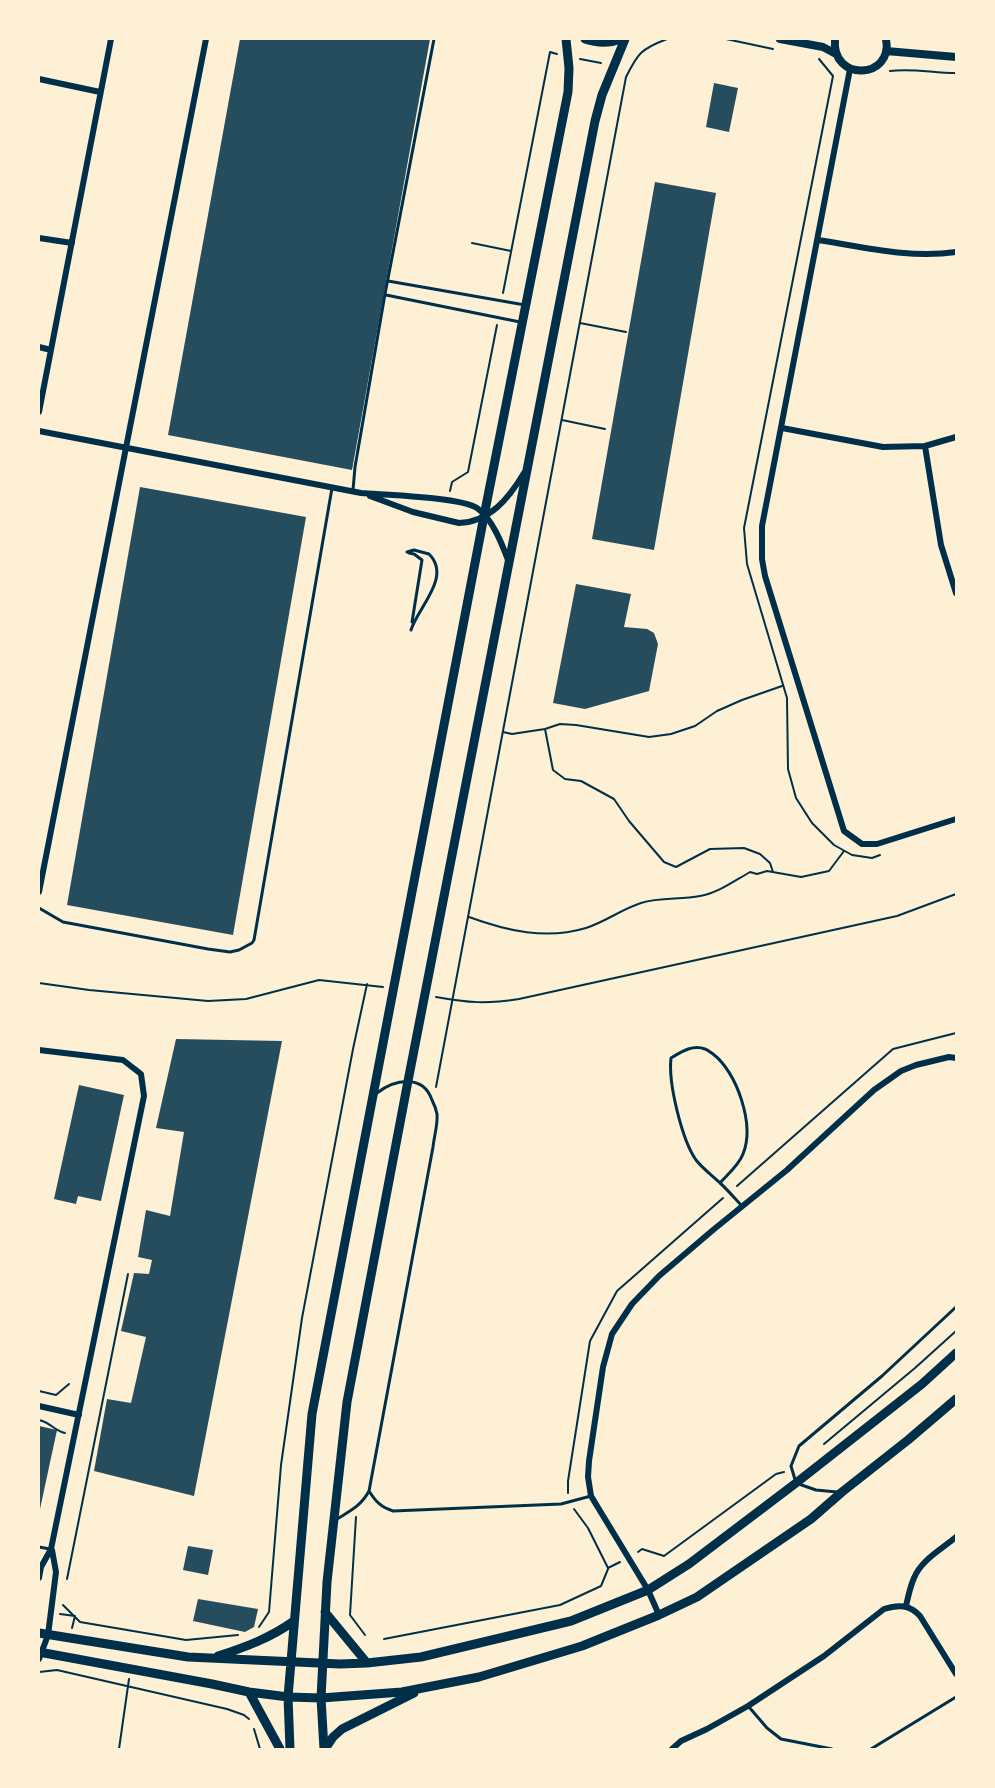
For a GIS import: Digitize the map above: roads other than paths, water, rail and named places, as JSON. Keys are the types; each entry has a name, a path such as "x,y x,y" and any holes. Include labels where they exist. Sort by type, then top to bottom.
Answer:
{"main road":[{"path":"290,1749 288,1696 312,1414 484,516 568,92 566,39"},
{"path":"585,39 600,43 620,39"},
{"path":"324,1749 321,1698 327,1582 347,1401 595,121 602,95 625,39"},
{"path":"43,1634 188,1657 291,1663 367,1664 421,1657 571,1621 648,1590 689,1564 922,1384 956,1353"},
{"path":"39,1654 249,1692 321,1698 402,1692 479,1677 582,1646 697,1597 811,1519 956,1399"},
{"path":"326,1612 367,1664"},
{"path":"210,1658 252,1645 294,1621"},
{"path":"324,1749 342,1729 422,1689"},
{"path":"249,1692 280,1749"}],"street":[{"path":"39,412 111,39"},
{"path":"39,892 206,39"},
{"path":"780,39 823,47 836,54 850,69 865,71 873,68 884,58 886,39"},
{"path":"835,39 836,54"},
{"path":"886,51 956,57"},
{"path":"850,69 762,526 762,559 765,576 844,831 862,844 877,844 956,819"},
{"path":"39,79 100,92"},
{"path":"39,238 72,243"},
{"path":"818,240 908,254 956,252"},
{"path":"39,348 51,350"},
{"path":"782,428 872,446 899,448 926,447 956,437"},
{"path":"39,431 353,492 467,504 478,509 484,516 501,541 509,561"},
{"path":"926,447 941,545 956,594"},
{"path":"361,493 413,512 466,523 484,516 501,505 516,487 527,468"},
{"path":"39,1050 123,1060 141,1074 144,1096 51,1549 41,1567 39,1578"},
{"path":"659,1615 648,1590 591,1496 588,1477 589,1461 603,1367 612,1334 632,1304 646,1289 787,1170 874,1090 901,1071 930,1060 956,1058"},
{"path":"39,1406 79,1415"},
{"path":"906,1606 918,1571 924,1563 956,1537"},
{"path":"39,1654 56,1572 51,1549"},
{"path":"672,1749 681,1741 748,1706 824,1656 884,1609 892,1606 906,1606 920,1616 956,1674"}],"lane":[{"path":"353,492 385,294 434,39"},
{"path":"388,281 525,305"},
{"path":"385,294 522,322"},
{"path":"39,908 63,922 208,949 230,952 252,943 332,488"},
{"path":"414,550 429,554 436,564 437,573 432,593 419,611 411,630 422,560 408,552 414,550"},
{"path":"720,1183 743,1156 747,1137 745,1114 736,1086 722,1061 705,1049 688,1048 671,1058 670,1068 673,1092 688,1148 697,1162 742,1206"},
{"path":"333,1521 357,1508 369,1491 433,1147 437,1113 430,1094 419,1083 408,1081 384,1088 373,1096"},
{"path":"842,1492 816,1490 796,1483 791,1466 799,1446 882,1377 956,1307"},
{"path":"369,1491 376,1502 393,1511 561,1504 591,1496"},
{"path":"39,1547 51,1549"},
{"path":"871,1749 956,1697"},
{"path":"748,1706 767,1728 781,1739 832,1749"}]}
